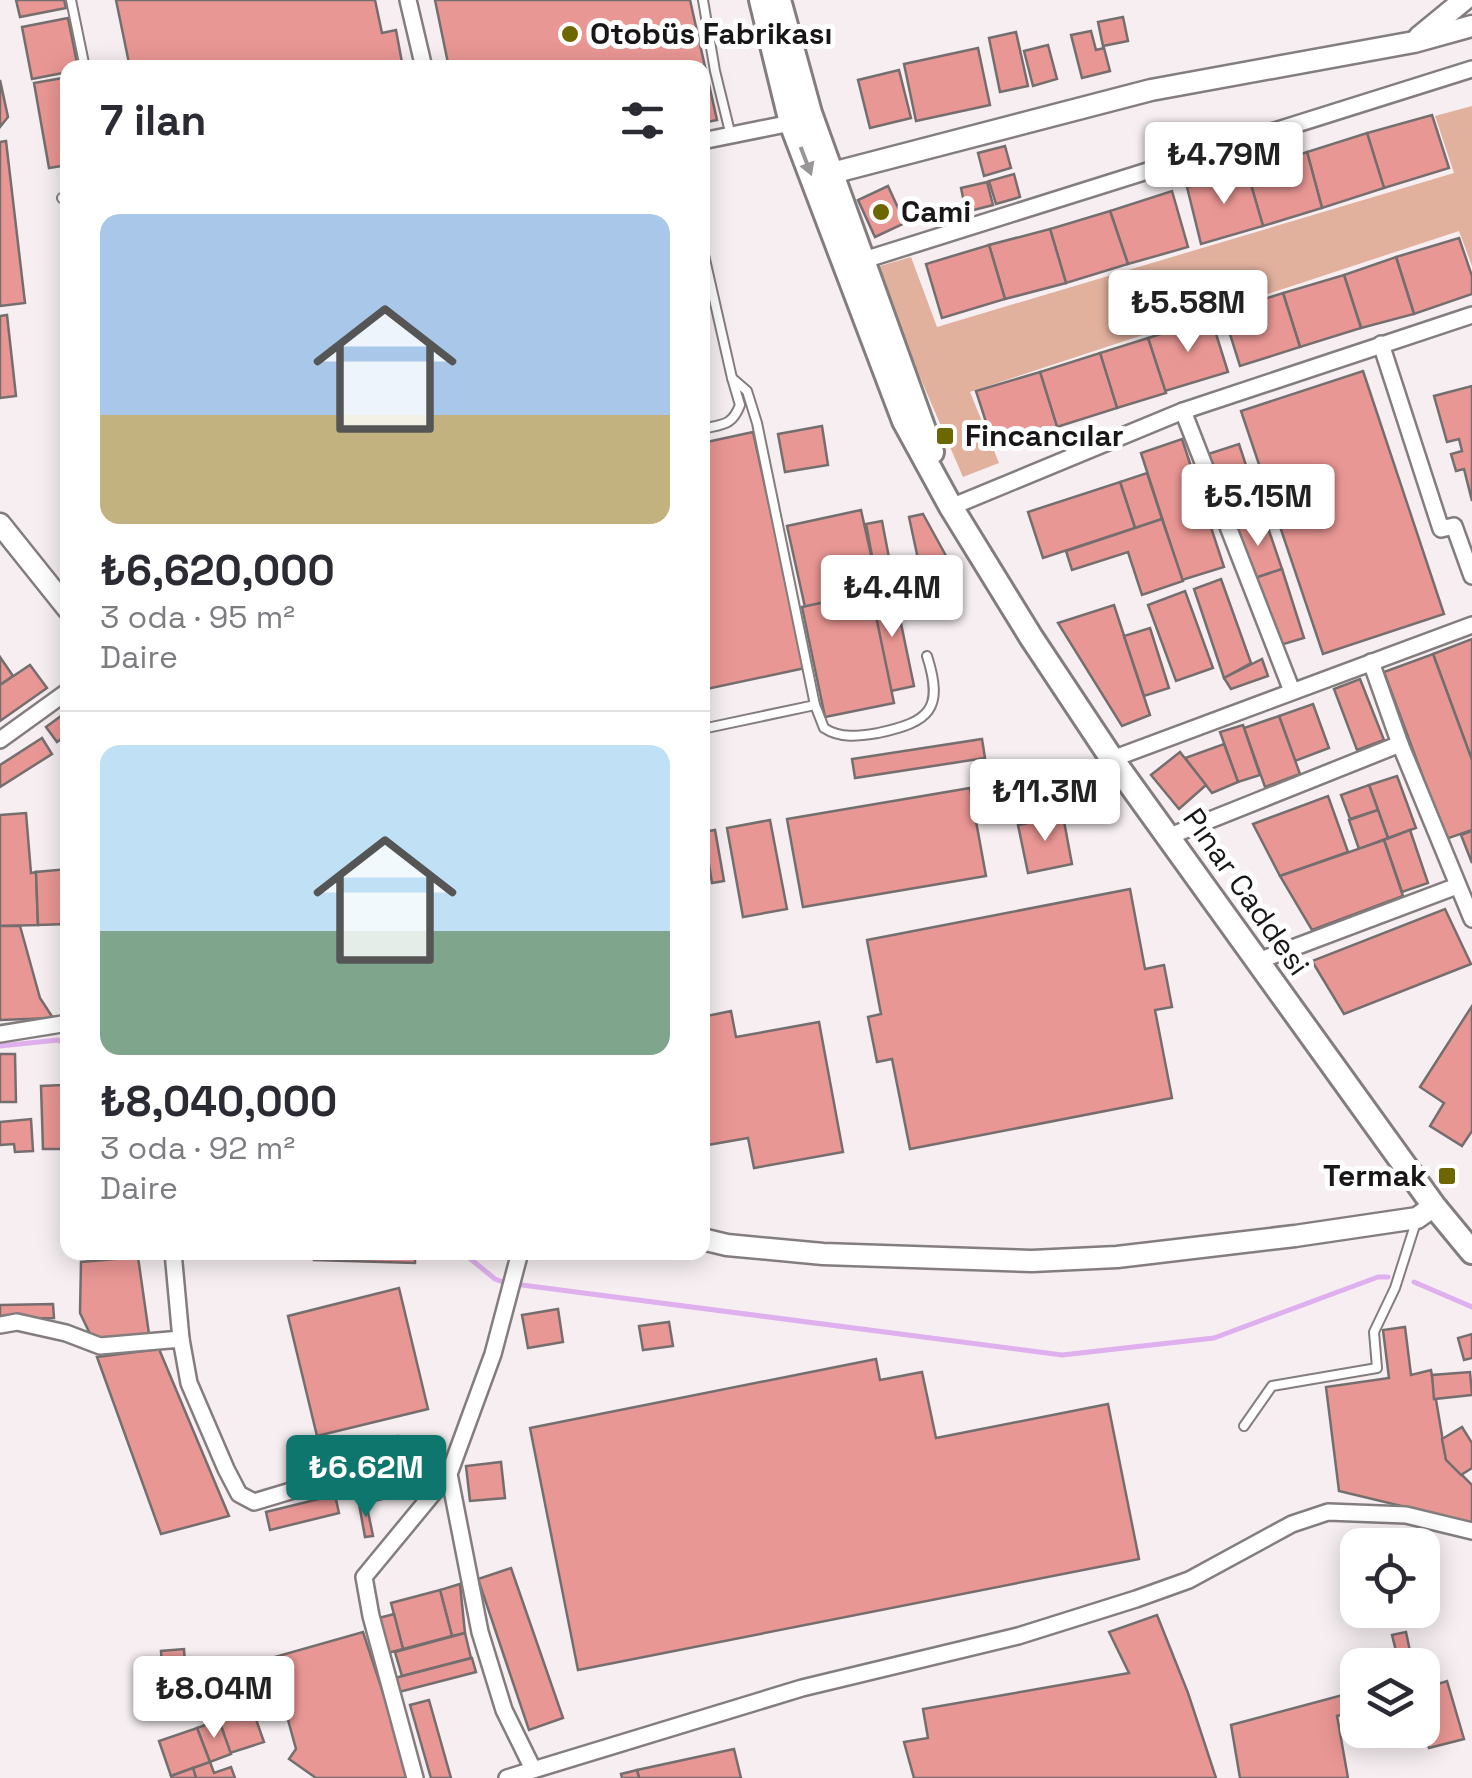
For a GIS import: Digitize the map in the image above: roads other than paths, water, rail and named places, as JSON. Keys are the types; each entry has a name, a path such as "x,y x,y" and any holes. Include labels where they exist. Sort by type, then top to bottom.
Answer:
{"main road":[{"name":"Pınar Caddesi","path":"761,0 792,124 904,421 951,507 1031,638 1112,759 1258,961 1426,1212 1472,1252"},
{"name":"Pınar Caddesi","path":"779,0 810,113 951,507"}],"street":[{"path":"408,0 422,60"},
{"path":"1414,42 1464,0"},
{"path":"832,172 1152,90 1414,42 1472,26"},
{"path":"864,260 1472,70"},
{"path":"710,140 792,124"},
{"path":"951,507 1183,411 1472,316"},
{"path":"1381,344 1441,529 1454,526 1472,576"},
{"path":"1183,411 1292,691"},
{"path":"0,524 60,599"},
{"path":"1112,759 1472,625"},
{"path":"1370,662 1472,920"},
{"path":"0,740 60,698"},
{"path":"1170,836 1400,744"},
{"path":"1258,961 1457,886"},
{"path":"0,1034 60,1024"},
{"path":"710,1241 823,1254 1032,1261 1117,1256 1295,1236 1426,1212"},
{"path":"174,1260 188,1383 239,1494 254,1502 354,1472 416,1465 449,1474"},
{"path":"415,1778 364,1577 449,1474 493,1354 518,1260"},
{"path":"0,1325 17,1322 66,1333 100,1346 181,1338"},
{"path":"449,1474 480,1632 504,1710 533,1769"},
{"path":"507,1778 533,1769 555,1770 802,1688 1018,1636 1136,1600 1189,1580 1292,1524 1328,1512 1406,1515 1472,1531"}],"lane":[{"path":"72,0 83,60"},
{"path":"702,0 714,71 731,136"},
{"path":"710,281 740,405 728,423 710,427"},
{"path":"732,378 747,392 758,423 815,705 824,728 841,736 862,736 917,722 926,714 935,692 927,656"},
{"path":"710,727 815,705"},
{"path":"1244,1426 1272,1386 1377,1368 1374,1332 1426,1212"}],"waterway":[{"path":"0,1046 60,1041"},
{"path":"472,1260 503,1282"},
{"path":"522,1285 1062,1355 1214,1338 1378,1277 1388,1277"},
{"path":"1414,1282 1472,1307"}],"place":[{"name":"Otobüs Fabrikası","path":"570,34"},
{"name":"Cami","path":"881,212"},
{"name":"Fincancılar","path":"945,436"},
{"name":"Termak","path":"1447,1176"}]}
